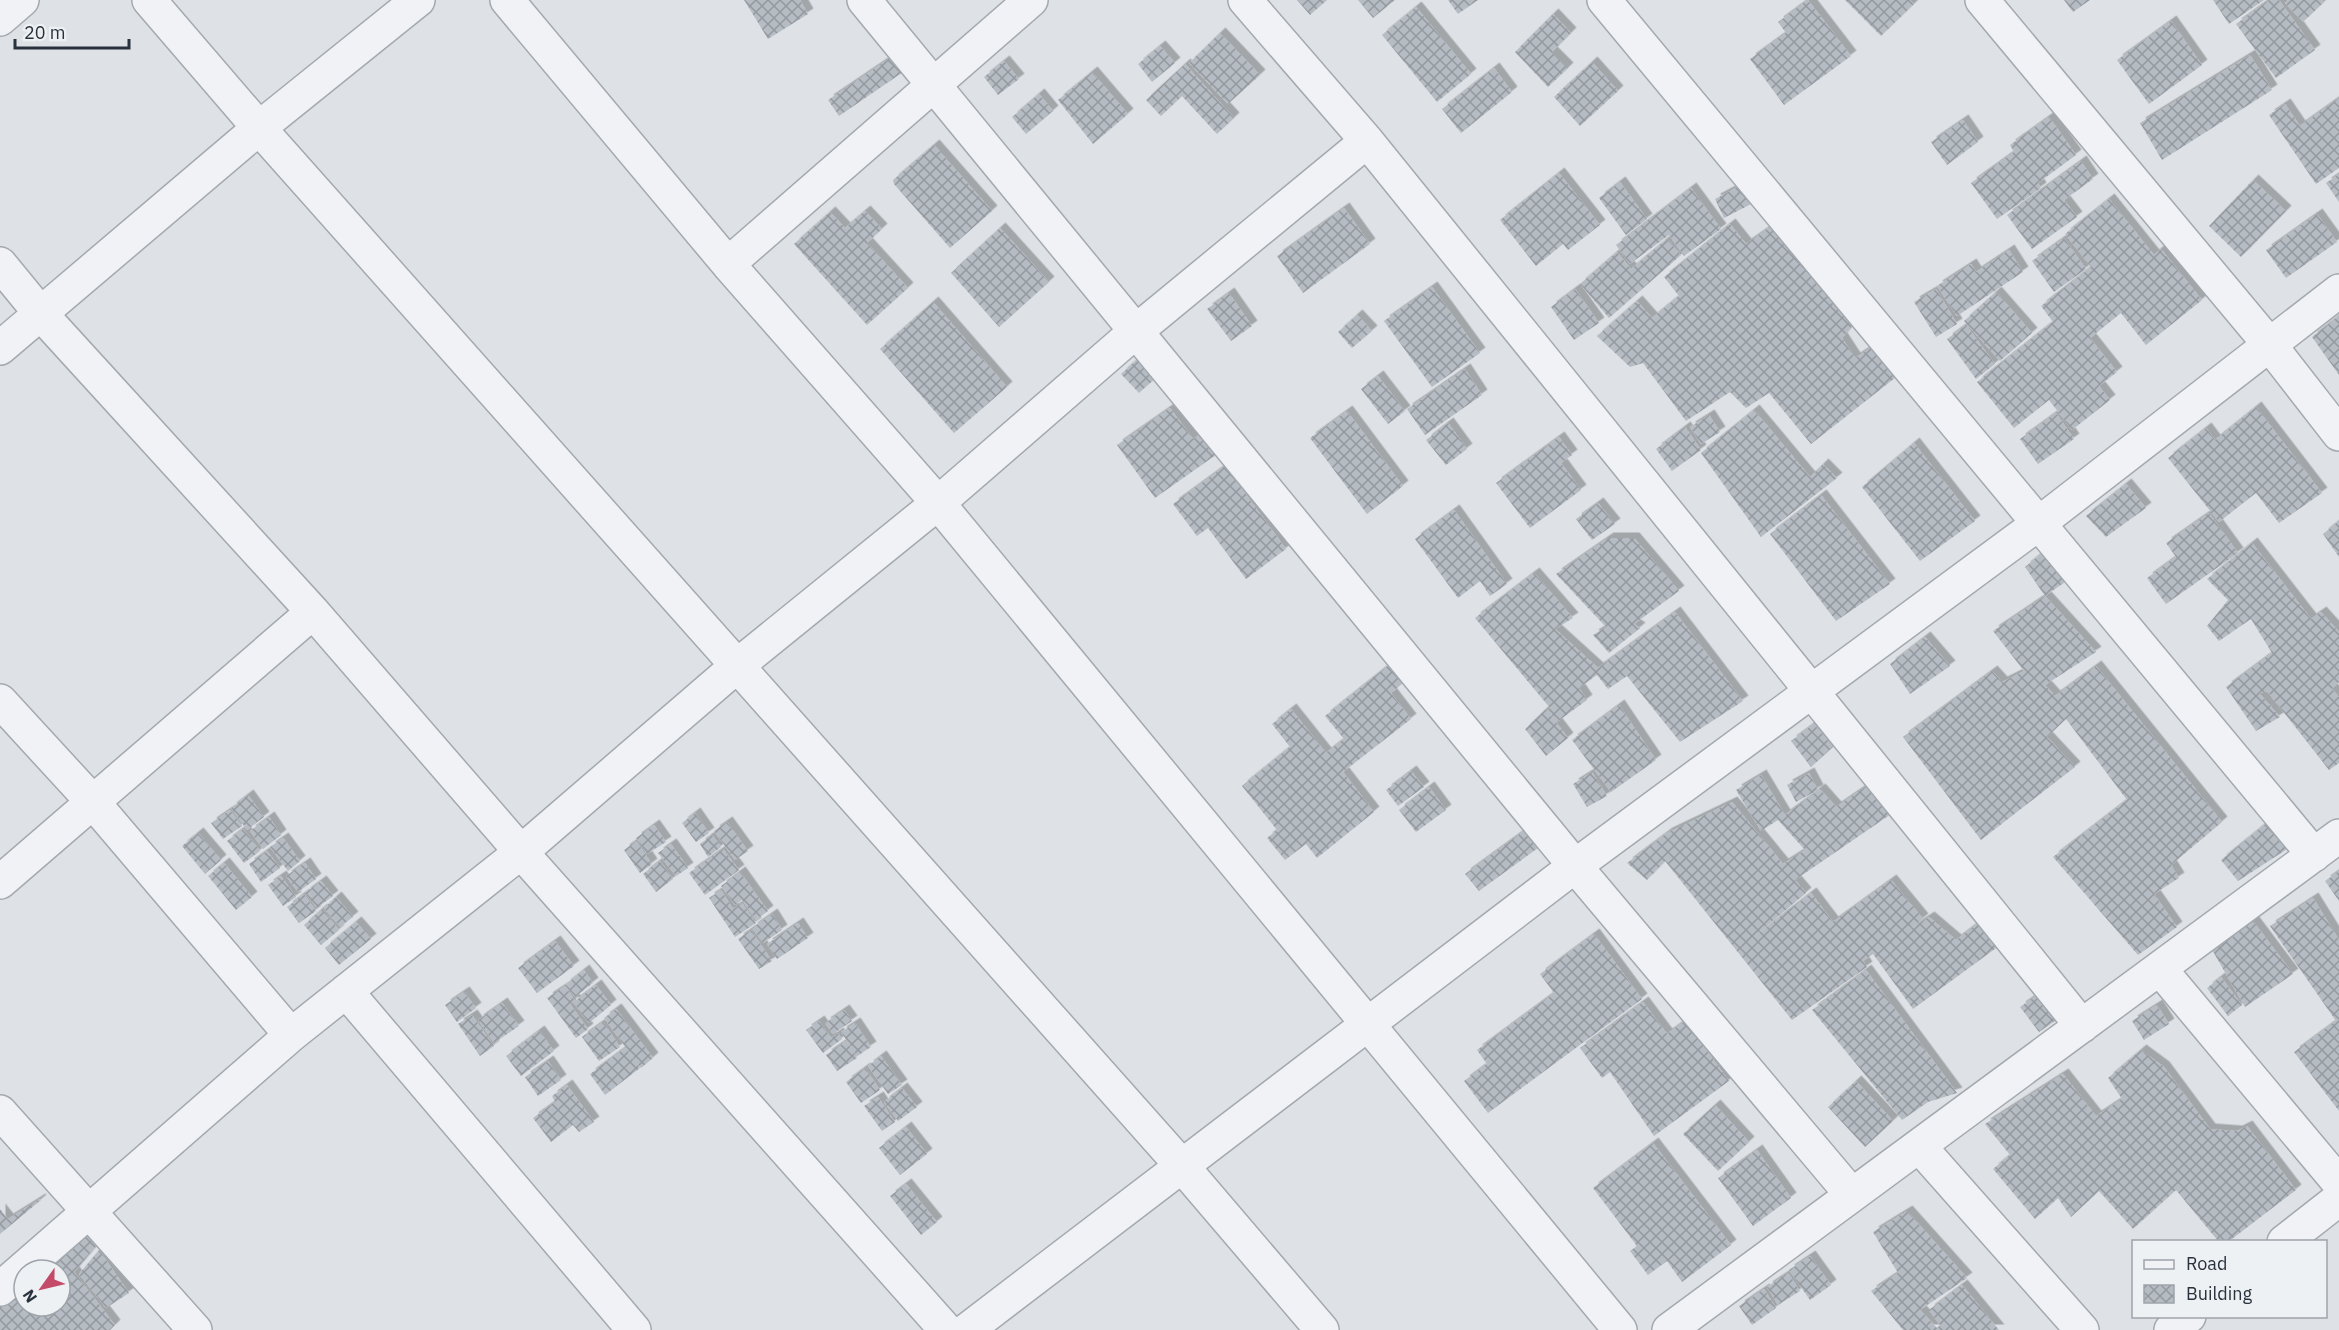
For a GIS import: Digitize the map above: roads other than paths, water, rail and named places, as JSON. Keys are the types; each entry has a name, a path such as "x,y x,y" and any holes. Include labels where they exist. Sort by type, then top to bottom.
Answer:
{"street":[{"path":"0,20 22,0"},
{"path":"149,0 259,128 1182,1166 1322,1330"},
{"path":"0,348 259,128 418,0"},
{"path":"507,0 728,264 939,502 1620,1330"},
{"path":"864,0 1575,866 1852,1195"},
{"path":"728,264 1031,0"},
{"path":"1245,0 1367,141 1814,691 2082,1026"},
{"path":"1604,0 2038,524 2326,845 1852,1195 1686,1325"},
{"path":"1982,0 2269,344 2339,434"},
{"path":"0,1289 291,1035 521,852 738,665 939,502 1135,332 1367,141"},
{"path":"0,264 40,314 313,612 521,852 946,1330"},
{"path":"967,1330 1575,866 2038,524 2339,291"},
{"path":"0,882 313,612"},
{"path":"0,701 92,801 291,1035"},
{"path":"2160,969 2339,1183"},
{"path":"346,990 634,1330"},
{"path":"0,1112 195,1330"},
{"path":"1918,1146 2082,1330"},
{"path":"2286,1240 2339,1198"},
{"path":"2171,1330 2188,1318"}]}
